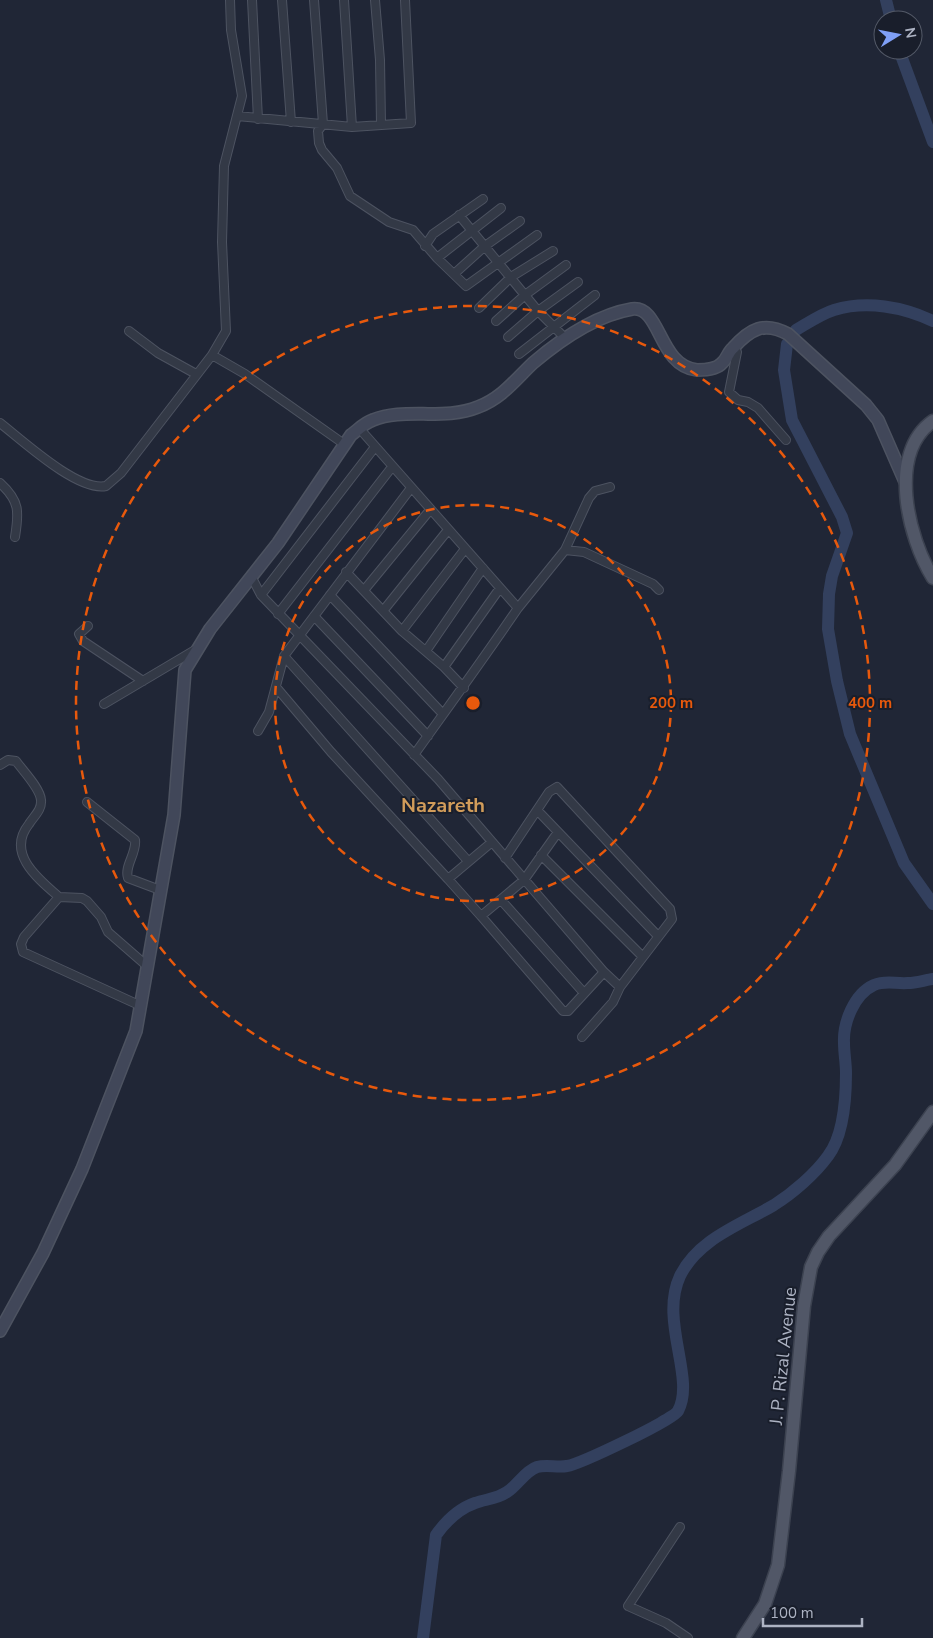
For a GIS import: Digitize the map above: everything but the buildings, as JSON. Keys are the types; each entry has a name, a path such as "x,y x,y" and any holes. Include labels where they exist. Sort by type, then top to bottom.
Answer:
{"main road":[{"path":"0,1331 42,1252 82,1169 136,1031 174,815 179,762 182,678 210,629 296,518 344,444 359,428 380,418 441,415 477,408 508,389 533,364 577,330 624,311 643,310 649,315 666,349 684,366 696,370 718,366 732,349 757,327 776,327 788,334 866,405 878,420 906,484 916,542 933,578"},
{"path":"906,484 911,448 916,436 933,421"},
{"name":"J. P. Rizal Avenue","path":"743,1638 766,1604 778,1565 804,1306 811,1267 829,1236 895,1165 933,1112"}],"street":[{"path":"0,423 66,473 93,487 106,486 121,473 212,355 226,331 222,242 224,166 242,96 231,30 230,0"},
{"path":"252,0 258,119"},
{"path":"282,0 292,122"},
{"path":"314,0 323,124 318,130 319,143 322,150 337,168 350,196 389,222 413,230 425,246 466,286 537,234"},
{"path":"344,0 352,127"},
{"path":"375,0 380,60 381,125"},
{"path":"237,116 352,127 408,124 412,118 405,0"},
{"path":"425,246 433,234 483,199"},
{"path":"437,258 470,230 501,208"},
{"path":"459,215 485,246 496,263 511,276 538,311 565,338"},
{"path":"454,274 485,246 520,221"},
{"path":"479,308 511,276 553,250"},
{"path":"496,321 525,295 566,265"},
{"path":"508,338 538,311 578,282"},
{"path":"519,354 595,295"},
{"path":"129,331 158,353 196,374"},
{"path":"732,349 737,352 729,392 738,400 748,402 758,408 786,440"},
{"path":"212,355 245,374 344,444"},
{"path":"359,428 518,608"},
{"path":"262,595 375,447"},
{"path":"278,614 392,466"},
{"path":"0,483 13,496 17,508 15,538"},
{"path":"414,755 442,713 464,688 518,608 565,550 589,498 595,491 610,486"},
{"path":"258,731 269,712 284,656 411,488"},
{"path":"364,589 430,510"},
{"path":"383,611 448,530"},
{"path":"402,631 465,549"},
{"path":"565,550 584,552 653,584 660,590"},
{"path":"426,651 483,568"},
{"path":"346,572 402,631 426,651 464,688"},
{"path":"252,576 262,595 278,614 301,634 438,779 604,972 620,987"},
{"path":"444,668 500,588"},
{"path":"330,595 442,713"},
{"path":"314,616 428,736"},
{"path":"88,626 79,634 83,641 143,681"},
{"path":"104,704 197,649"},
{"path":"284,656 468,861"},
{"path":"276,687 331,752 481,916 563,1012 568,1011 604,972"},
{"path":"0,766 8,760 16,761 40,796 40,810 23,832 20,851 31,870 58,897 87,901 98,913 108,932 147,966"},
{"path":"505,858 551,789 560,789 670,909 672,918 620,987 613,1002 582,1037"},
{"path":"87,802 135,840 135,849 127,873 128,878 160,890"},
{"path":"537,810 658,936"},
{"path":"481,916 524,880 558,832"},
{"path":"448,879 492,842"},
{"path":"541,855 642,956"},
{"path":"58,897 24,937 21,944 23,952 141,1006"},
{"path":"501,900 584,993"},
{"path":"680,1527 628,1606 666,1624 688,1638"}],"waterway":[{"path":"886,0 888,10"},
{"path":"903,60 933,142"},
{"path":"796,330 834,310 872,305 910,312 933,321"},
{"path":"787,344 784,370 792,420 842,517 847,533 832,576 829,594 828,629 837,681 850,734 904,863 933,904"},
{"path":"423,1638 436,1535 453,1516 469,1506 503,1494 537,1467 567,1466 575,1463 644,1432 678,1411 682,1398 683,1382 673,1311 675,1293 680,1276 688,1263 709,1243 734,1226 781,1200 810,1176 828,1156 838,1138 845,1105 844,1035 845,1027 855,1002 867,989 874,985 887,982 911,983 933,979"}],"district":[{"name":"Nazareth","path":"443,805"}]}
